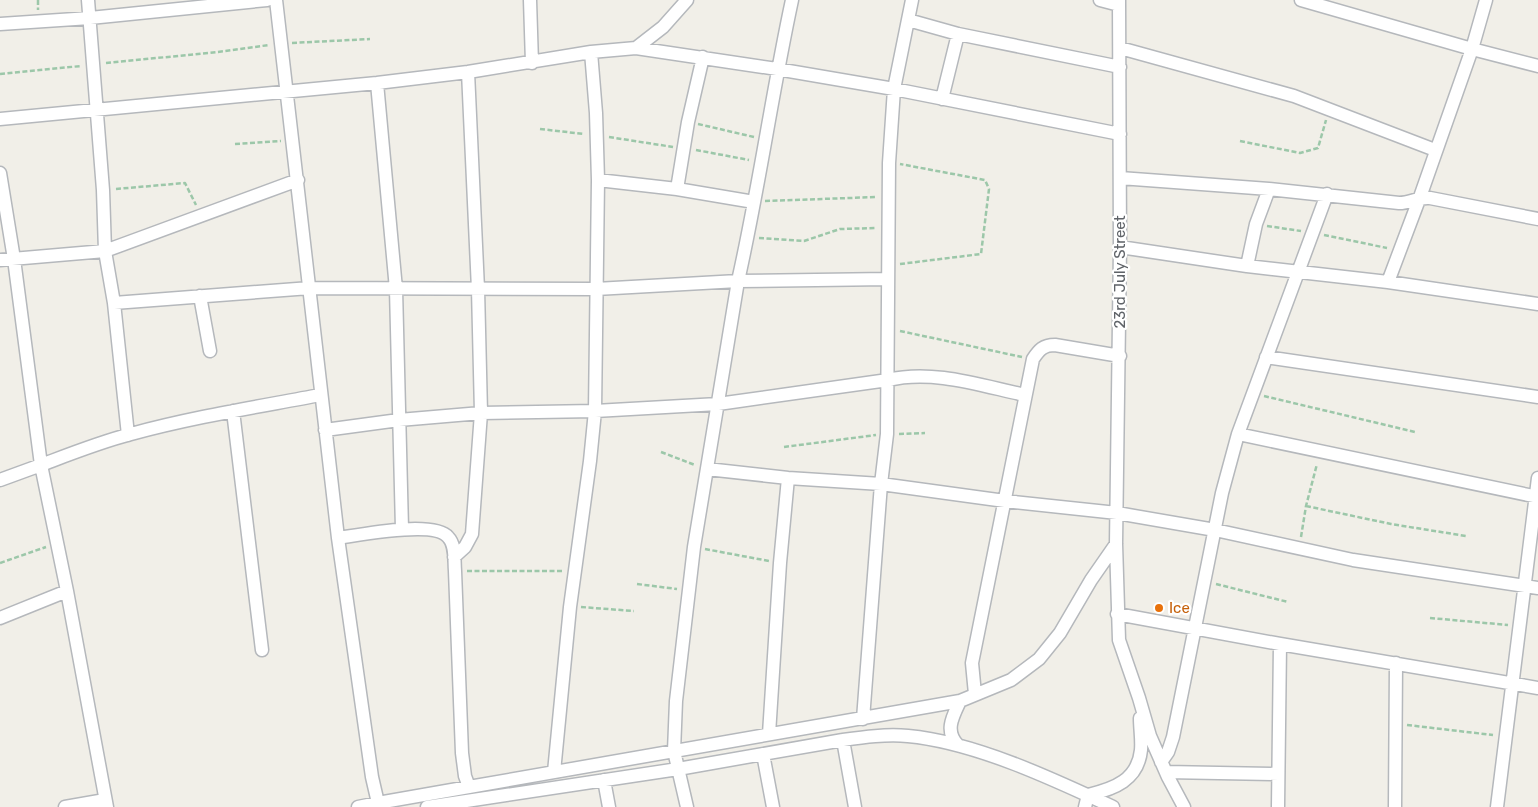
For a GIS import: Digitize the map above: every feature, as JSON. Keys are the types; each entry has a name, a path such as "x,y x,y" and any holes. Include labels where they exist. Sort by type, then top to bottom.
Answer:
{"street":[{"path":"88,0 103,190 105,251 114,303 128,435"},
{"path":"0,24 90,18 268,0"},
{"path":"276,0 298,180 320,395 338,538 372,778 378,803"},
{"path":"530,0 532,63"},
{"path":"636,48 663,27 687,0"},
{"path":"687,807 674,750 676,700 688,590 738,281 777,69 792,0"},
{"path":"863,719 886,434 889,162 894,89 912,0"},
{"path":"1100,0 1119,2"},
{"path":"1301,0 1538,66"},
{"path":"1388,282 1472,49 1486,0"},
{"name":"23rd July Street","path":"1119,2 1120,356 1116,544 1118,614 1119,640 1139,698"},
{"path":"908,20 958,34 1120,67"},
{"path":"942,99 958,34"},
{"path":"0,119 377,83 532,63 591,52 636,48 703,57 894,89 1120,134"},
{"path":"1120,48 1253,84 1330,110 1435,150"},
{"path":"554,772 570,606 576,571 595,411 598,180 591,52"},
{"path":"677,190 688,122 703,57"},
{"path":"454,557 465,547 472,534 481,413 478,289 468,72"},
{"path":"377,83 396,289 402,530"},
{"path":"0,173 14,259 41,465 67,591 106,803 65,807"},
{"path":"1120,178 1269,189 1406,203 1420,197 1538,218"},
{"path":"0,260 105,251 298,180"},
{"path":"598,180 754,202"},
{"path":"1247,266 1256,224 1269,189"},
{"path":"1164,767 1173,737 1215,530 1238,434 1326,194"},
{"path":"1120,246 1296,273 1388,282 1538,304"},
{"path":"114,303 310,288 596,289 888,272"},
{"path":"200,296 210,351"},
{"path":"975,694 972,663 1033,359 1041,348 1047,345 1120,356"},
{"path":"1266,357 1538,397"},
{"path":"325,430 399,420 481,413 595,411 718,404 888,380 902,376 928,377 1025,396"},
{"path":"0,480 128,435 233,411 320,395"},
{"path":"233,411 262,650"},
{"path":"1238,434 1537,497"},
{"path":"707,469 788,478 881,484 1117,513 1215,530 1353,560 1532,587"},
{"path":"769,734 780,563 788,478"},
{"path":"1498,807 1520,626 1532,587 1538,478"},
{"path":"338,538 402,530 431,529 443,532 451,541 455,571 462,753 465,776 473,798"},
{"path":"358,807 378,803 473,798 554,772 960,701 1011,680 1033,665 1049,650 1091,580 1116,544"},
{"path":"0,618 67,591"},
{"path":"1118,614 1280,644 1513,682 1538,688"},
{"path":"1278,807 1280,644"},
{"path":"1395,807 1396,663"},
{"path":"1139,698 1150,736 1184,807"},
{"path":"1087,801 1126,781 1137,768 1141,750 1139,698"},
{"path":"958,744 953,740 950,729 953,716 960,701"},
{"path":"427,807 473,798 678,769 869,736 908,736 958,744 1019,766 1087,801 1113,807"},
{"path":"843,740 855,807"},
{"path":"763,754 773,807"},
{"path":"1164,767 1278,774"},
{"path":"604,780 609,807"}],"path":[{"path":"0,74 218,52 281,43 370,39"},
{"path":"1240,141 1300,153 1318,148 1330,110"},
{"path":"688,122 765,140"},
{"path":"540,129 684,148 761,162"},
{"path":"235,144 292,141"},
{"path":"888,272 981,254 989,189 985,180 889,162"},
{"path":"103,190 185,183 201,215"},
{"path":"754,202 889,196"},
{"path":"1256,224 1400,250"},
{"path":"747,238 804,241 840,229 889,227"},
{"path":"888,328 1033,359"},
{"path":"1253,393 1415,432"},
{"path":"784,447 886,434 925,433"},
{"path":"661,452 707,469"},
{"path":"1300,548 1306,506 1320,452"},
{"path":"1306,506 1392,524 1466,536"},
{"path":"0,563 57,544"},
{"path":"694,547 780,563"},
{"path":"455,571 576,571"},
{"path":"1205,581 1288,602"},
{"path":"637,584 688,590"},
{"path":"570,606 634,611"},
{"path":"1430,618 1520,626"},
{"path":"1395,724 1505,737"}],"place":[{"name":"Ice","path":"1159,608"}]}
